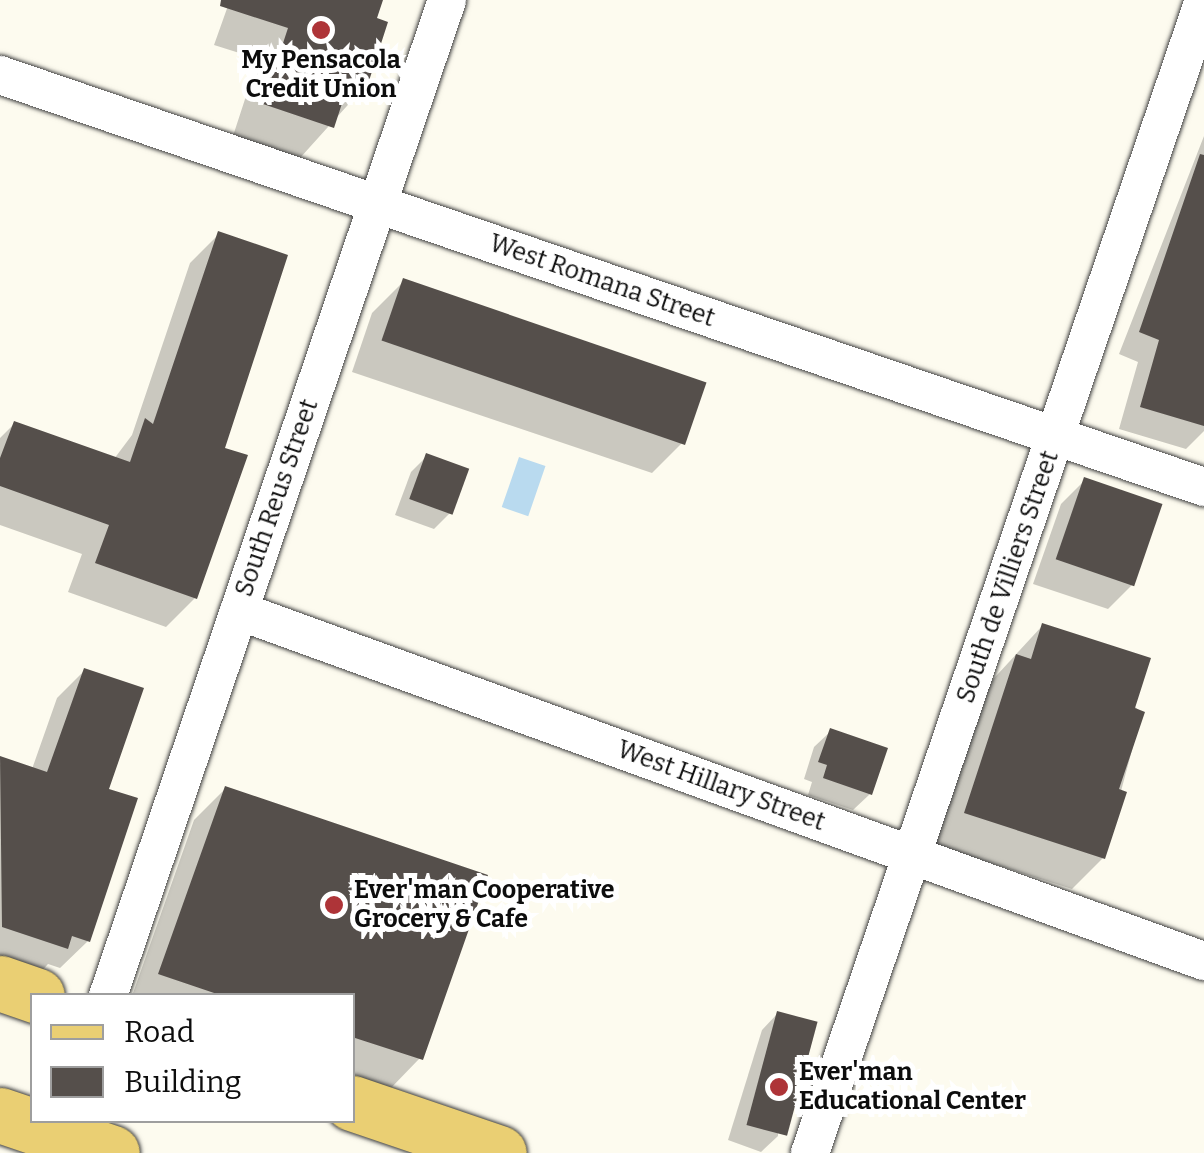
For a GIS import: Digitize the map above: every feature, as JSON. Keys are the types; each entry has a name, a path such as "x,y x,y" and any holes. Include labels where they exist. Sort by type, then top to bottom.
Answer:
{"main road":[{"path":"0,983 30,994"},
{"path":"355,1104 499,1153"},
{"path":"0,1114 112,1153"}],"street":[{"name":"South Reus Street","path":"109,993 446,0"},
{"name":"South de Villiers Street","path":"810,1153 1204,0"},
{"name":"West Romana Street","path":"0,75 1204,487"},
{"name":"West Hillary Street","path":"238,611 1204,961"}],"water":[{"path":"519,457 545,466 528,516 502,507"}],"building":[{"path":"221,0 383,0 377,18 388,22 367,87 349,82 334,128 263,104 288,28 220,6"},
{"path":"1200,154 1204,155 1204,426 1140,407 1159,340 1139,332"},
{"path":"218,231 288,255 225,448 248,455 197,599 95,563 109,525 0,486 0,458 14,421 130,462 145,418 153,424"},
{"path":"403,278 707,383 685,445 382,340"},
{"path":"426,453 469,469 452,515 409,499"},
{"path":"1084,477 1162,504 1134,586 1056,559"},
{"path":"1042,623 1151,658 1135,708 1145,712 1119,789 1127,792 1105,859 964,813 1016,654 1031,659"},
{"path":"84,668 144,688 109,789 138,798 90,942 72,936 68,949 2,927 0,756 47,772"},
{"path":"830,728 888,748 872,795 823,778 827,765 818,762"},
{"path":"225,786 488,875 423,1060 355,1038 355,993 214,993 158,974"},
{"path":"777,1011 818,1022 787,1136 746,1125"}],"place":[{"name":"My Pensacola Credit Union","path":"321,30"},
{"name":"Ever'man Cooperative Grocery & Cafe","path":"334,905"},
{"name":"Ever'man Educational Center","path":"779,1087"}]}
